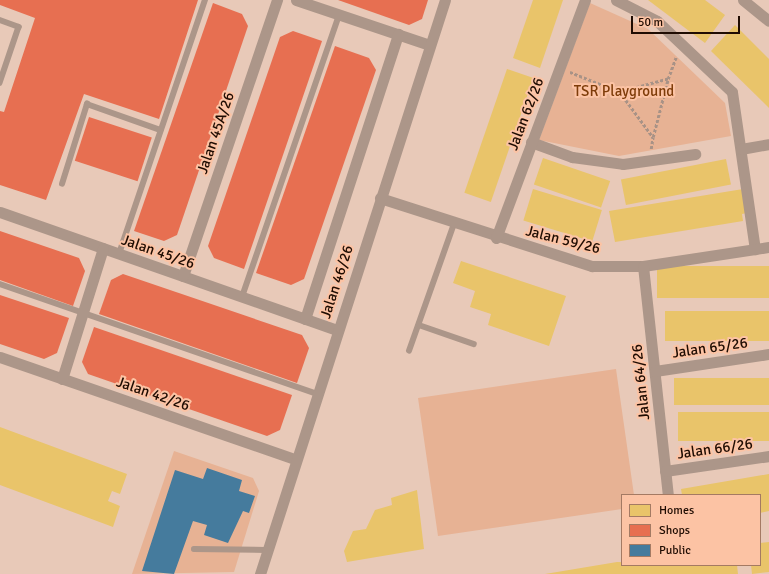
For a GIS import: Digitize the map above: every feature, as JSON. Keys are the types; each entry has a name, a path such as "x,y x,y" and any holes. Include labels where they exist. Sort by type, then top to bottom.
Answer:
{"street":[{"name":"Jalan 45A/26","path":"183,276 277,0"},
{"path":"296,0 430,45"},
{"name":"Jalan 46/26","path":"260,574 266,550 295,459 445,0"},
{"name":"Jalan 62/26","path":"496,238 585,0"},
{"path":"616,0 657,21 732,92 755,249"},
{"path":"743,0 769,21"},
{"path":"305,319 398,34"},
{"path":"531,142 572,157 623,164 694,154"},
{"path":"741,149 769,144"},
{"name":"Jalan 59/26","path":"380,198 496,238 592,266 644,266 769,247"},
{"name":"Jalan 45/26","path":"0,212 337,330"},
{"path":"62,379 103,248"},
{"name":"Jalan 64/26","path":"644,266 668,494"},
{"name":"Jalan 65/26","path":"655,371 769,354"},
{"name":"Jalan 42/26","path":"0,357 295,459"},
{"name":"Jalan 66/26","path":"665,471 769,456"}],"lane":[{"path":"119,254 205,0"},
{"path":"242,297 340,15"},
{"path":"0,20 20,27 0,83"},
{"path":"62,184 88,104 161,130"},
{"path":"409,351 454,224"},
{"path":"0,284 317,394"},
{"path":"419,326 474,344"},
{"path":"194,549 266,550"}],"path":[{"path":"560,67 620,92 653,137 668,79 681,44"},
{"path":"620,92 668,79"}],"green space":[{"name":"TSR Playground","path":"590,3 648,29 725,103 731,136 619,156 539,140"},
{"path":"616,369 634,494 621,494 621,509 438,536 418,398"},
{"path":"174,451 253,478 259,491 234,572 132,574"}],"building: Homes":[{"path":"533,0 563,0 540,68 513,58"},
{"path":"648,0 705,0 725,15 705,43"},
{"path":"735,25 769,59 769,108 711,51"},
{"path":"507,69 533,78 491,202 464,193"},
{"path":"543,158 610,181 601,208 534,184"},
{"path":"726,159 731,185 626,205 621,179"},
{"path":"533,189 602,210 592,242 523,221"},
{"path":"743,189 747,213 742,214 743,221 615,242 609,211"},
{"path":"461,261 566,296 549,346 488,325 491,314 470,307 475,291 453,283"},
{"path":"657,266 769,266 769,298 657,298"},
{"path":"665,311 769,311 769,341 665,341"},
{"path":"674,378 769,378 769,405 674,405"},
{"path":"678,412 769,412 769,441 678,441"},
{"path":"0,427 127,474 120,494 112,491 108,501 120,506 113,527 0,485"},
{"path":"769,474 769,511 761,513 761,494 682,494 681,489"},
{"path":"417,490 424,549 347,562 344,551 353,531 366,529 375,510 392,505 391,498"},
{"path":"769,542 769,572 752,574 751,566 761,566 761,543"},
{"path":"617,562 621,562 621,566 737,566 738,574 545,574"}],"building: Shops":[{"path":"0,0 198,0 159,119 84,94 46,200 0,185 0,111 4,112 35,18 0,5"},
{"path":"338,0 428,0 422,19 409,25"},
{"path":"213,3 242,14 248,26 177,235 164,241 134,231"},
{"path":"293,31 322,41 244,269 214,258 208,246 280,37"},
{"path":"335,46 369,58 376,70 304,279 291,285 256,273"},
{"path":"89,117 152,137 138,181 75,161"},
{"path":"0,231 79,258 85,271 73,306 0,280"},
{"path":"123,274 302,335 309,348 297,383 99,314 111,280"},
{"path":"0,295 69,318 57,353 44,359 0,344"},
{"path":"94,327 292,395 280,430 267,436 88,374 82,362"}],"building: Public":[{"path":"207,468 242,480 239,491 255,496 249,513 243,511 228,543 204,535 207,525 193,521 174,574 142,571 175,470 203,479"}]}
